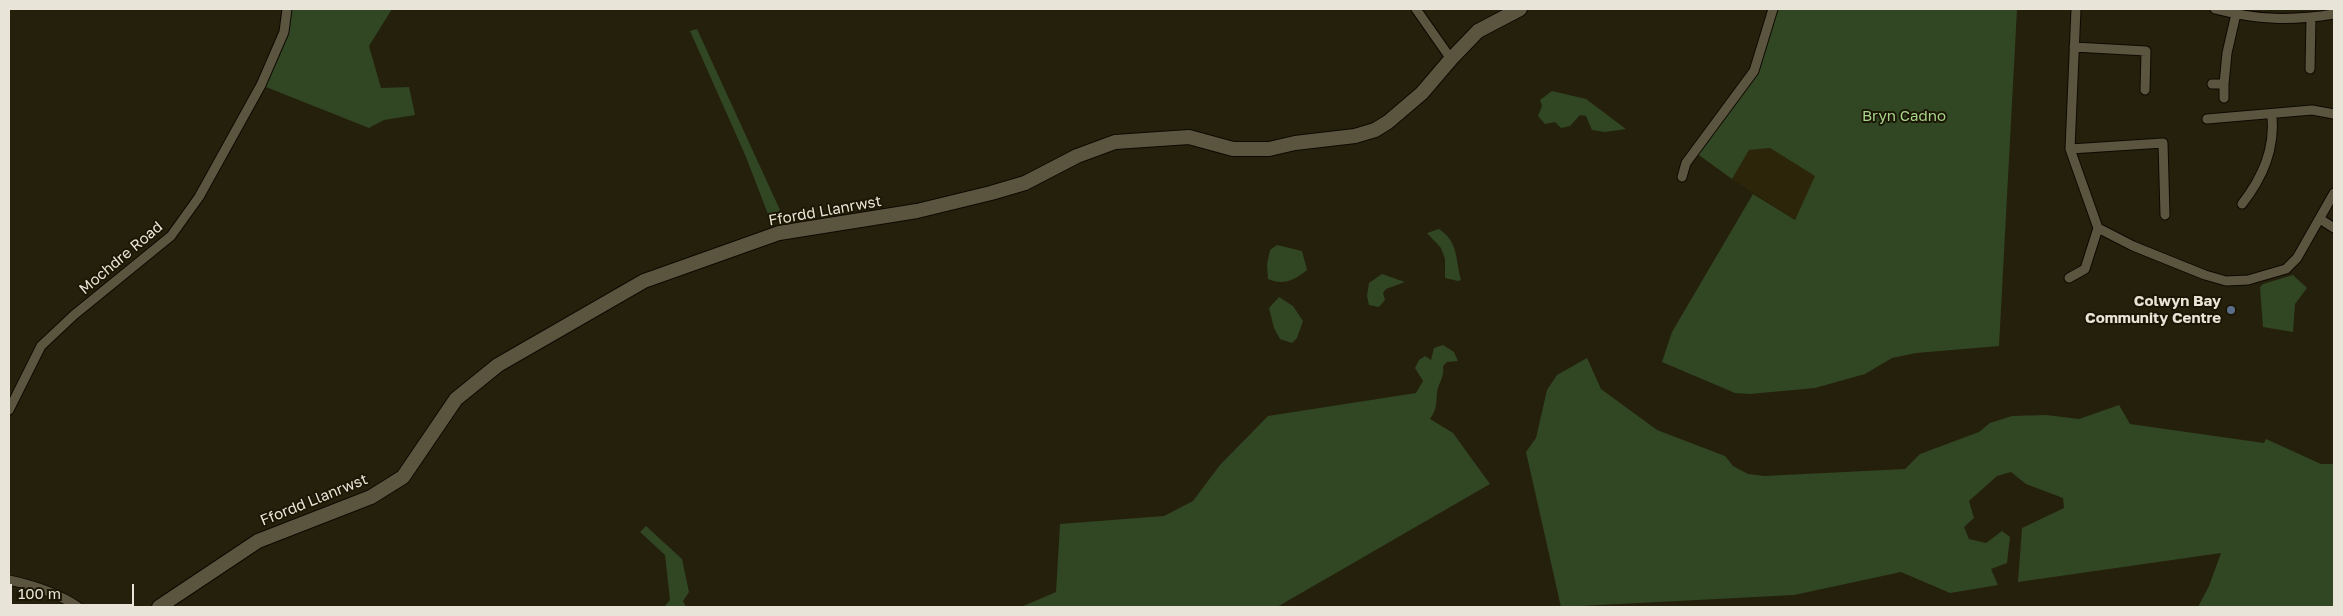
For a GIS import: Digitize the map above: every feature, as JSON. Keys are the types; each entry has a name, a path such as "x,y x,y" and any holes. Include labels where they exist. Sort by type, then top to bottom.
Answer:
{"main road":[{"name":"Ffordd Llanrwst","path":"158,607 258,541 372,497 403,477 456,399 498,365 644,281 779,233 918,211 991,193 1024,183 1077,156 1115,142 1189,136 1232,148 1252,150 1354,136 1375,130 1388,122 1422,93 1478,31 1520,9"}],"street":[{"name":"Mochdre Road","path":"9,410 41,346 74,315 171,236 199,197 261,85 284,32 287,9"},
{"path":"1416,9 1451,59"},
{"path":"1682,177 1686,163 1754,71 1773,9"},
{"path":"2069,278 2085,269 2098,228 2070,149 2076,9"},
{"path":"2215,9 2264,19 2312,18 2334,14"},
{"path":"2224,98 2227,53 2236,14"},
{"path":"2310,70 2312,18"},
{"path":"2074,47 2146,51 2145,90"},
{"path":"2212,84 2224,84"},
{"path":"2207,119 2272,115 2312,110 2334,114"},
{"path":"2242,204 2254,186 2271,150 2274,134 2272,115"},
{"path":"2070,149 2163,143 2165,215"},
{"path":"2098,228 2133,246 2205,275 2226,281 2248,280 2286,269 2297,258 2334,193"},
{"path":"2320,218 2334,228"},
{"path":"9,580 23,583 66,599 78,607"}],"shaded area":[{"path":"1770,148 1816,176 1795,220 1732,179 1749,150"}],"green space":[{"path":"287,9 392,9 369,46 381,88 409,87 415,115 384,120 369,128 261,85"},
{"name":"Bryn Cadno","path":"1773,9 2017,9 1999,346 1916,353 1892,358 1865,374 1815,388 1750,394 1735,393 1662,362 1672,332 1753,194 1795,220 1815,176 1770,148 1749,150 1732,179 1696,153 1754,71"},
{"path":"697,29 780,210 776,213 779,220 771,222 746,157 690,31"},
{"path":"1552,91 1586,99 1626,129 1605,132 1592,130 1586,116 1580,115 1570,126 1561,128 1555,122 1545,124 1538,116 1542,106 1540,100"},
{"path":"1439,229 1453,245 1461,280 1445,278 1445,259 1441,248 1427,233"},
{"path":"1277,245 1302,251 1307,270 1289,281 1279,282 1268,279 1267,264 1270,250"},
{"path":"1382,274 1405,282 1386,289 1383,293 1385,300 1379,307 1369,305 1367,296 1369,283"},
{"path":"2293,275 2307,288 2295,304 2293,332 2263,327 2260,287 2263,284"},
{"path":"1279,297 1293,306 1303,321 1297,338 1292,343 1280,339 1274,328 1269,308"},
{"path":"1443,345 1454,352 1458,361 1447,362 1443,366 1436,406 1430,419 1453,433 1490,484 1277,607 1021,607 1056,592 1060,524 1164,516 1193,501 1220,465 1268,416 1416,393 1423,381 1415,368 1419,360 1425,356 1431,360 1434,348"},
{"path":"1587,358 1601,389 1657,430 1725,456 1733,466 1748,474 1764,476 1905,469 1920,454 1979,432 1990,423 2012,416 2046,415 2079,419 2119,405 2130,424 2264,443 2266,439 2321,464 2334,464 2334,607 2198,607 2209,586 2221,553 2018,582 2022,528 2064,508 2063,498 2026,484 2011,472 1997,476 1969,501 1974,518 1964,527 1969,539 1986,543 2002,531 2010,537 2007,563 1991,569 1998,585 1950,593 1901,572 1794,595 1561,607 1526,452 1536,438 1547,390 1557,375"},
{"path":"646,526 682,559 689,592 683,601 686,607 664,607 670,600 665,555 640,532"}],"place":[{"name":"Colwyn Bay Community Centre","path":"2231,310"}]}
